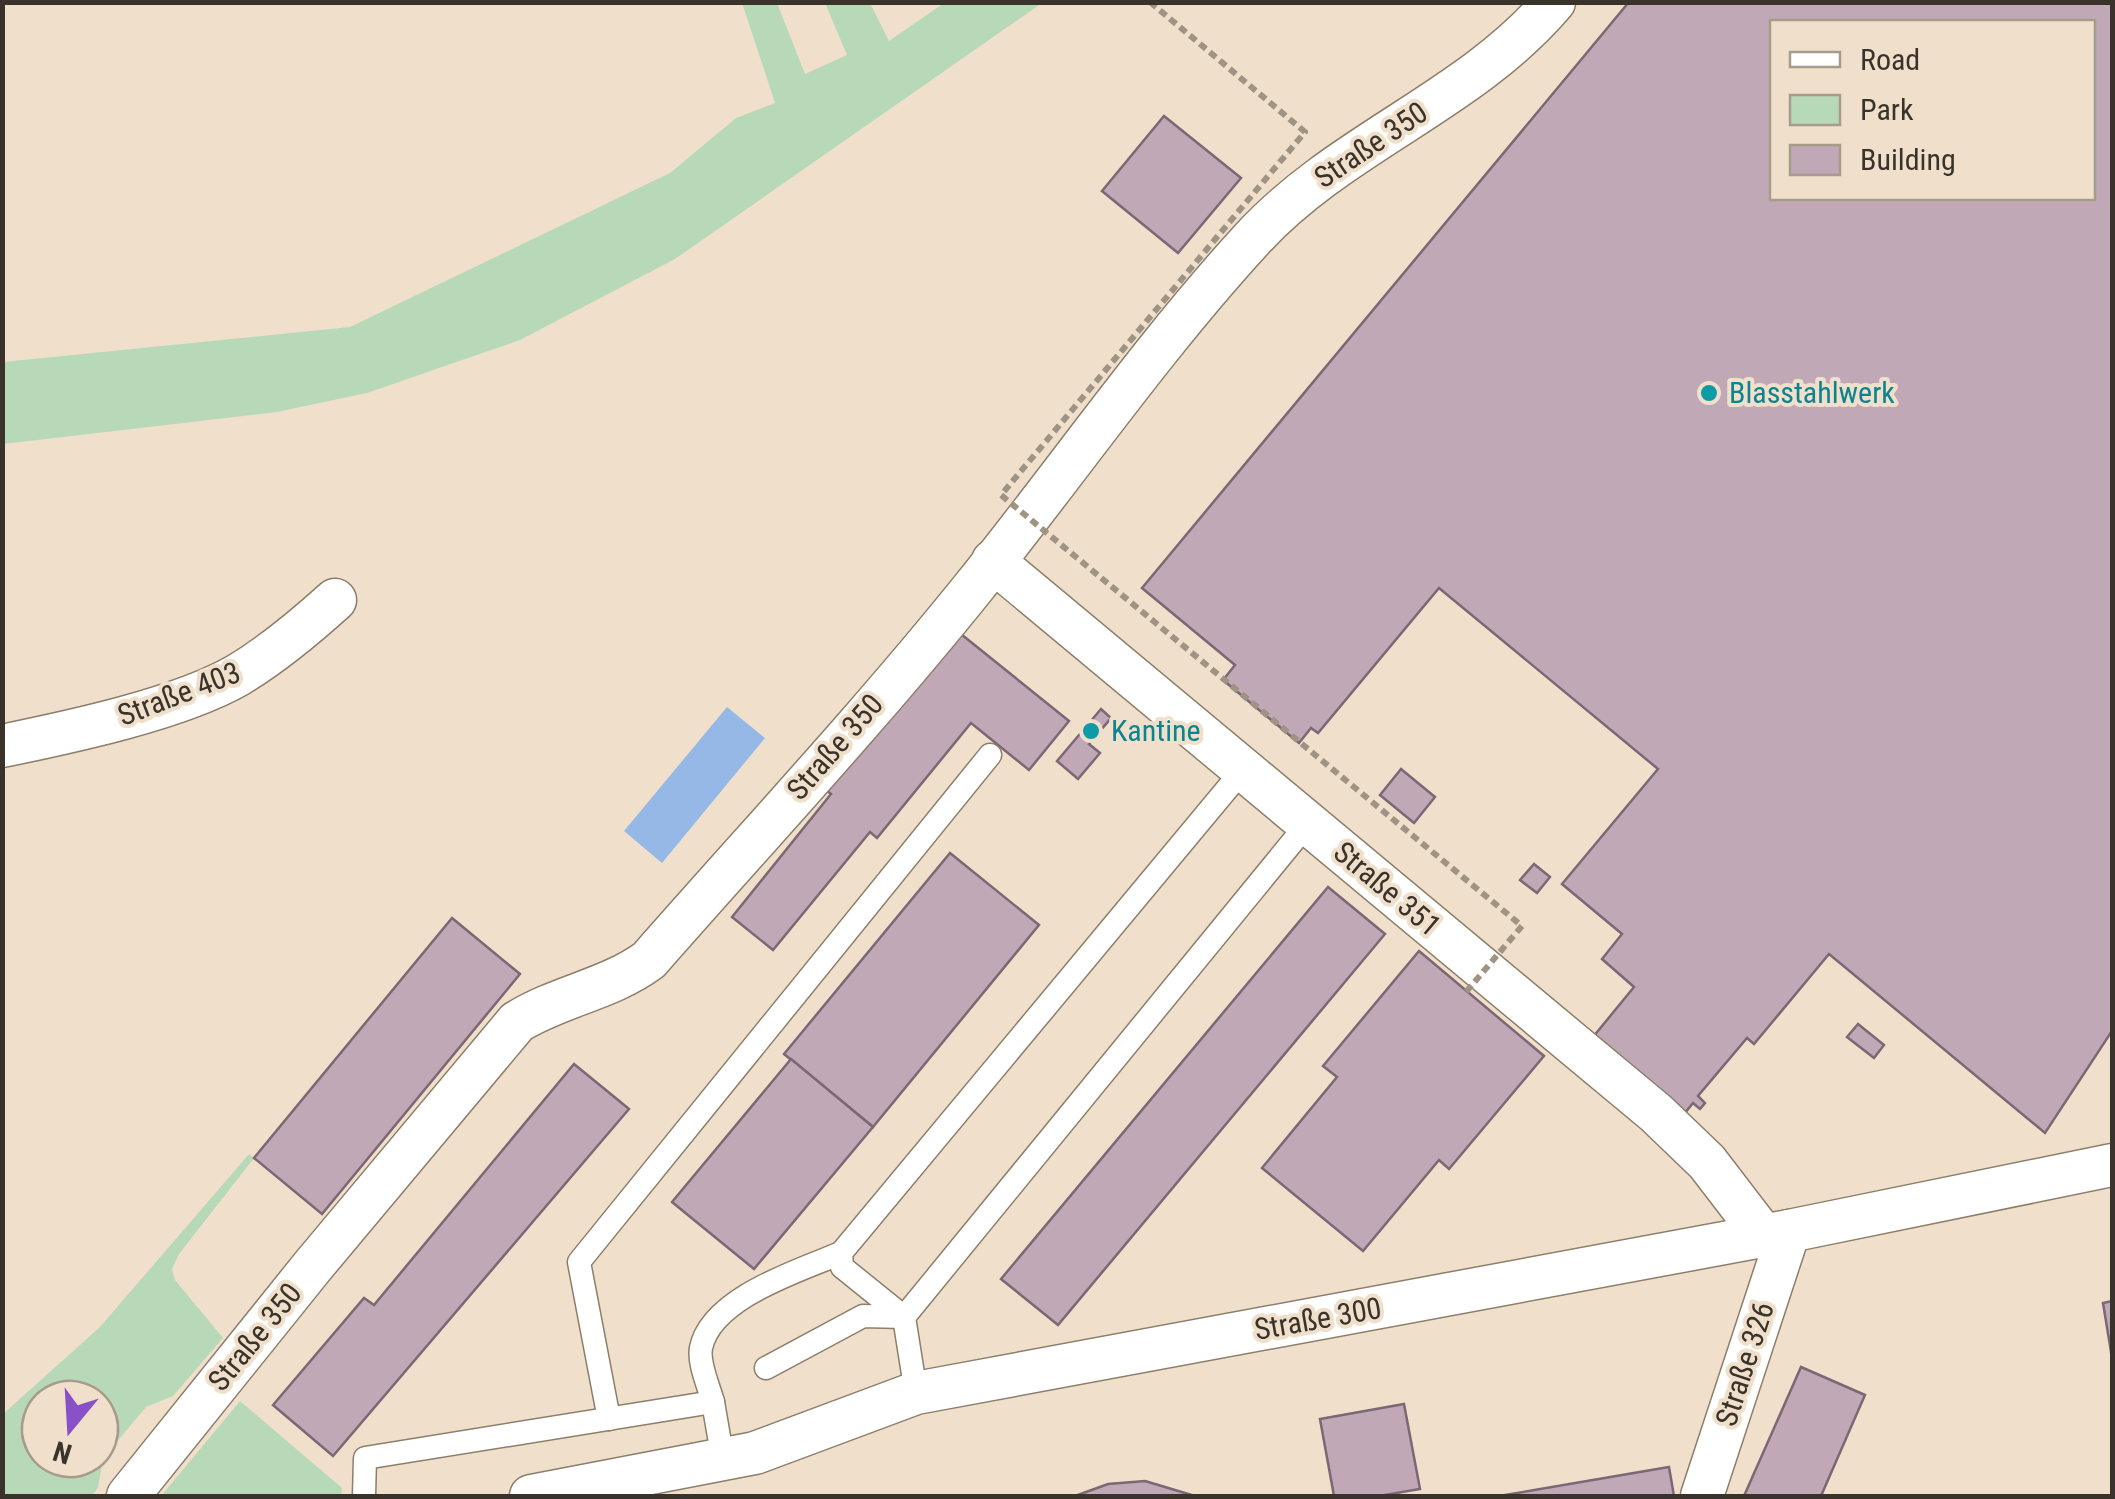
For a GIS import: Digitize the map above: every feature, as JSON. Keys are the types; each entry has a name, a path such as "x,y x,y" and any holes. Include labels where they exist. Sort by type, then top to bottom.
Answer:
{"street":[{"name":"Straße 350","path":"128,1496 312,1267 517,1022 539,1008 630,974 650,960 993,562 1070,460 1251,240 1330,168 1478,75 1554,2"},
{"name":"Straße 351","path":"993,562 1656,1113 1776,1233"},
{"name":"Straße 403","path":"2,746 129,716 234,677 294,638 335,600"},
{"name":"Straße 300","path":"531,1496 710,1473 916,1393 1776,1233 2112,1165"},
{"name":"Straße 326","path":"1702,1496 1776,1233"}],"lane":[{"path":"610,1419 579,1262 990,755"},
{"path":"710,1473 714,1402 700,1351 713,1319 784,1276 841,1253 1242,771"},
{"path":"904,1317 1308,823"},
{"path":"841,1253 842,1267 904,1317 916,1393"},
{"path":"766,1368 864,1316 904,1317"},
{"path":"364,1496 364,1458 714,1402"}],"path":[{"path":"1150,2 1305,132 1001,495 1522,926 1466,992"}],"green space":[{"path":"742,3 777,3 805,74 847,55 825,3 870,3 889,41 944,3 1042,3 675,259 520,340 367,393 277,412 3,444 3,362 350,327 670,173 736,118 775,103"},
{"path":"249,1154 254,1158 179,1254 172,1269 175,1280 223,1338 173,1396 146,1407 120,1438 120,1379 42,1379 100,1327"},
{"path":"20,1399 20,1479 100,1479 98,1488 91,1496 3,1496 3,1414"},
{"path":"240,1401 342,1488 341,1496 161,1496"}],"water":[{"path":"727,707 765,738 662,863 624,831"}],"building":[{"name":"Blasstahlwerk","path":"1629,2 2112,2 2112,1031 2045,1133 1829,954 1754,1044 1747,1038 1698,1096 1705,1103 1700,1109 1693,1103 1685,1113 1593,1037 1634,987 1602,959 1622,934 1562,884 1658,769 1439,588 1318,733 1311,728 1299,743 1223,680 1235,665 1142,588"},
{"path":"1164,116 1241,178 1178,253 1102,191"},
{"path":"951,626 1069,721 1029,770 971,723 877,838 870,832 773,950 732,917 831,794 821,786"},
{"name":"Kantine","path":"1101,709 1111,718 1089,744 1100,753 1078,779 1057,761"},
{"path":"1401,769 1435,797 1414,823 1380,795"},
{"path":"950,853 1039,925 873,1127 784,1054"},
{"path":"1534,864 1550,877 1537,893 1520,880"},
{"path":"1328,887 1385,934 1058,1325 1001,1279"},
{"path":"452,918 520,974 322,1214 254,1158"},
{"path":"1419,951 1544,1056 1449,1169 1439,1160 1363,1251 1262,1168 1337,1077 1323,1066"},
{"path":"1858,1024 1884,1045 1874,1058 1847,1037"},
{"path":"791,1059 873,1127 754,1269 672,1202"},
{"path":"574,1064 629,1109 333,1456 273,1405 364,1298 374,1305"},
{"path":"2112,1301 2112,1358 2103,1303"},
{"path":"1801,1367 1865,1395 1821,1496 1744,1496"},
{"path":"1404,1404 1420,1489 1379,1496 1334,1496 1320,1419"},
{"path":"1669,1467 1674,1496 1499,1496"},
{"path":"1145,1481 1195,1496 1075,1496 1108,1484"}],"place":[{"name":"Blasstahlwerk","path":"1709,393"},
{"name":"Kantine","path":"1091,731"}]}
